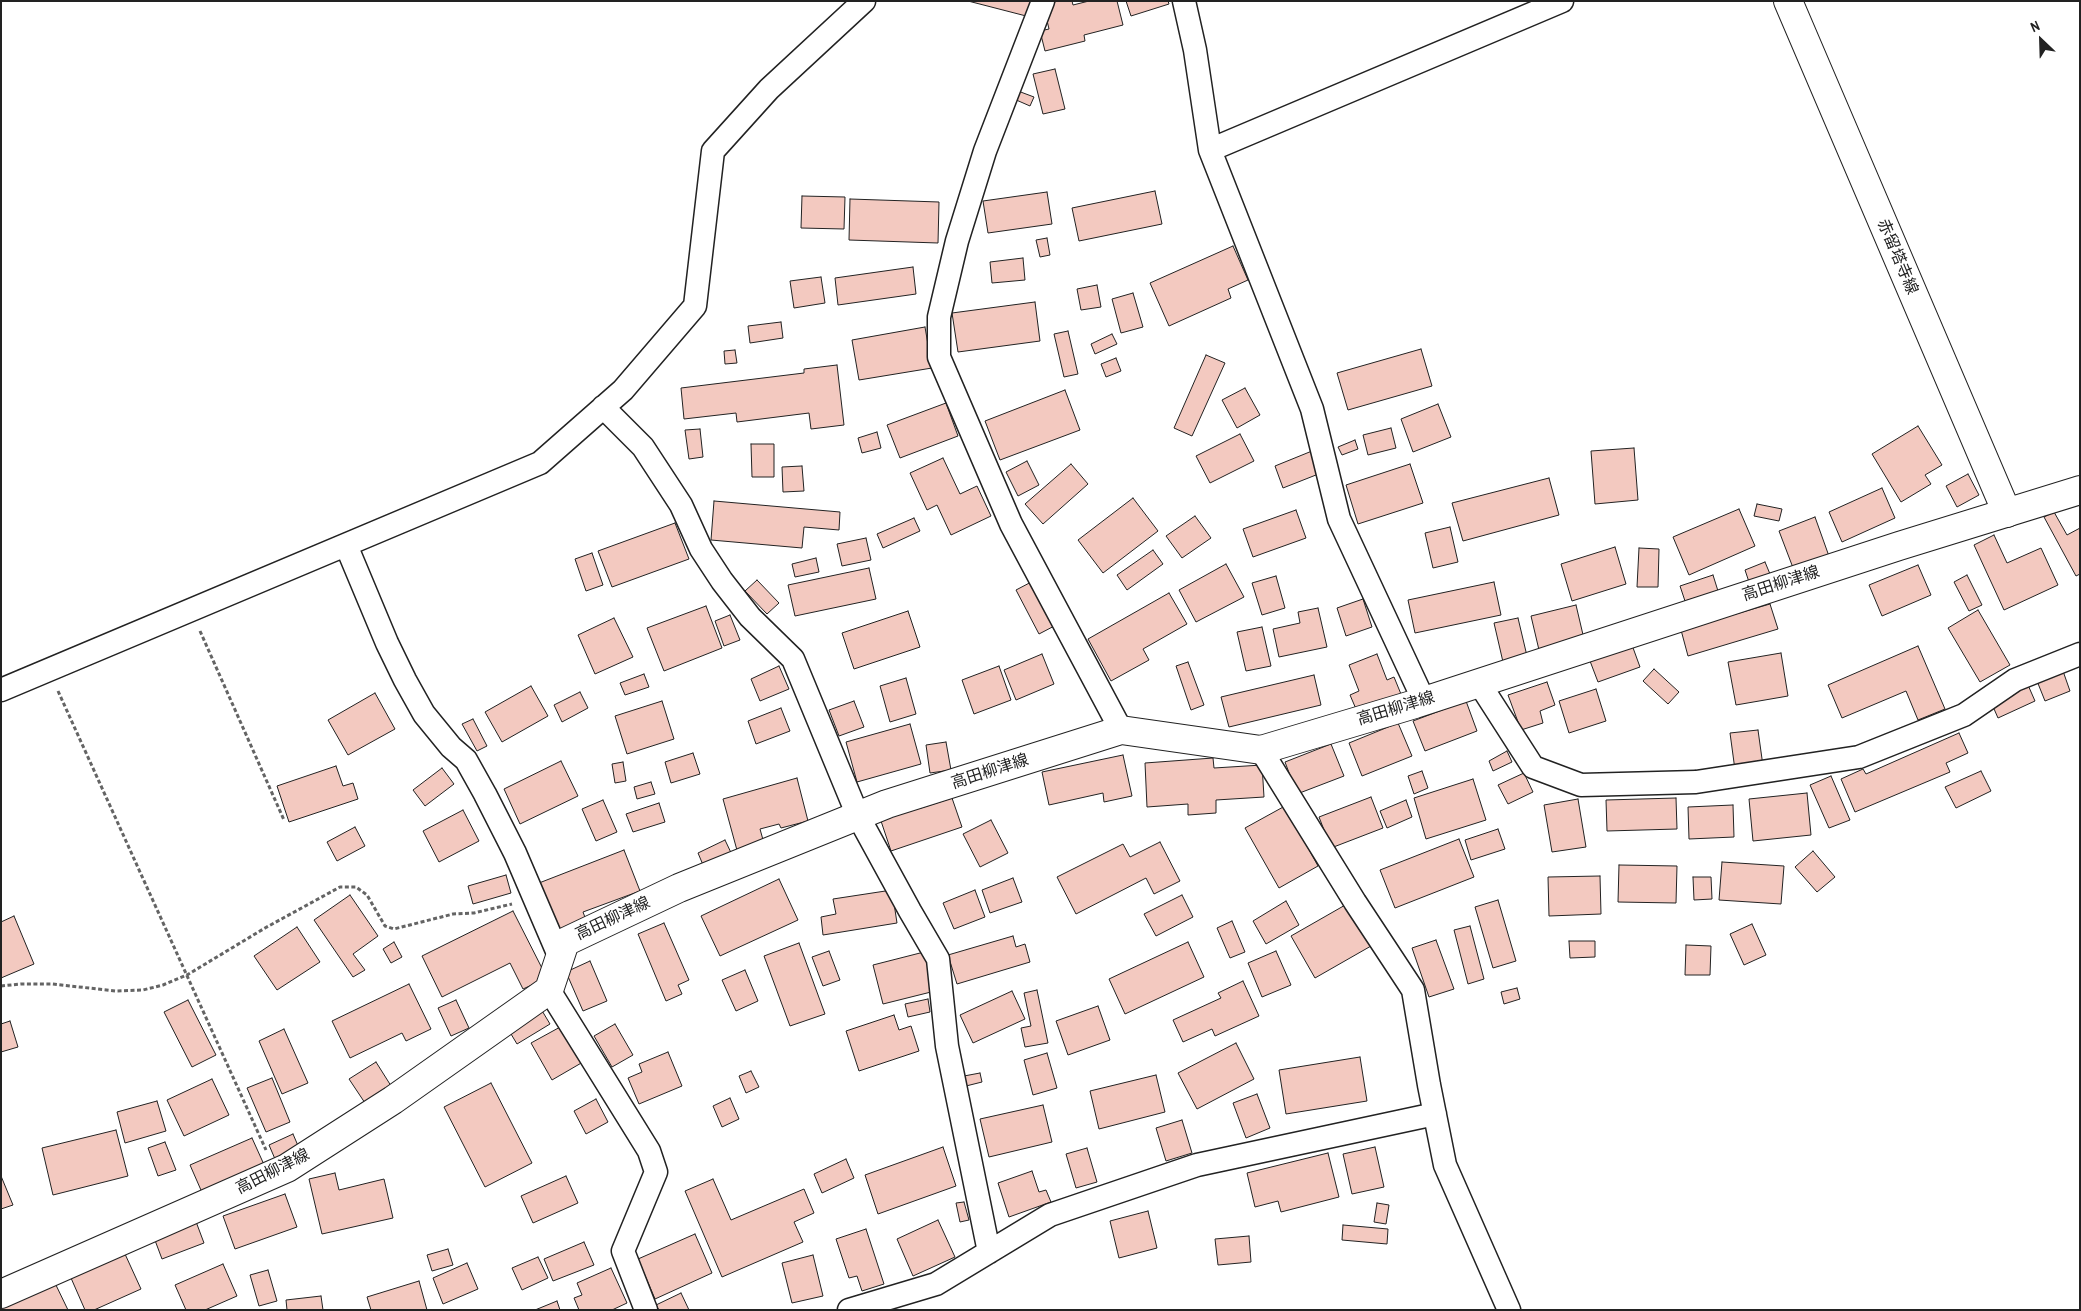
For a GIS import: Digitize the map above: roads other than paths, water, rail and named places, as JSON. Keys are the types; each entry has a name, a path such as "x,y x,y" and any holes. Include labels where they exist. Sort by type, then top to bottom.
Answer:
{"main road":[{"name":"赤留塔寺線","path":"1788,1 2006,512"},
{"name":"高田柳津線","path":"1,1294 288,1168 393,1100 548,990 565,942 679,888 887,804 1121,730 1261,750 1424,701 2006,512 2080,490"}],"street":[{"path":"1,690 540,463 623,390 695,306 713,151 769,89 864,1"},
{"path":"1043,1 985,151 957,241 939,317 940,357 1010,524 1121,730"},
{"path":"1184,1 1195,50 1210,150 1312,409 1339,519 1424,701"},
{"path":"1210,150 1562,1"},
{"path":"603,407 643,447 681,505 701,550 722,581 750,617 793,659 858,816 938,959 947,1046 988,1252"},
{"path":"346,545 405,680 424,714 451,747 466,760 515,854 560,958"},
{"path":"1479,683 1532,767 1581,785 1696,782 1859,757 1964,715 2015,680 2080,654"},
{"path":"1261,750 1413,990 1434,1114 1445,1165 1509,1310"},
{"path":"548,990 649,1151 656,1172 623,1251 646,1310"},
{"path":"850,1310 936,1284 1050,1214 1198,1165 1434,1114"}]}
